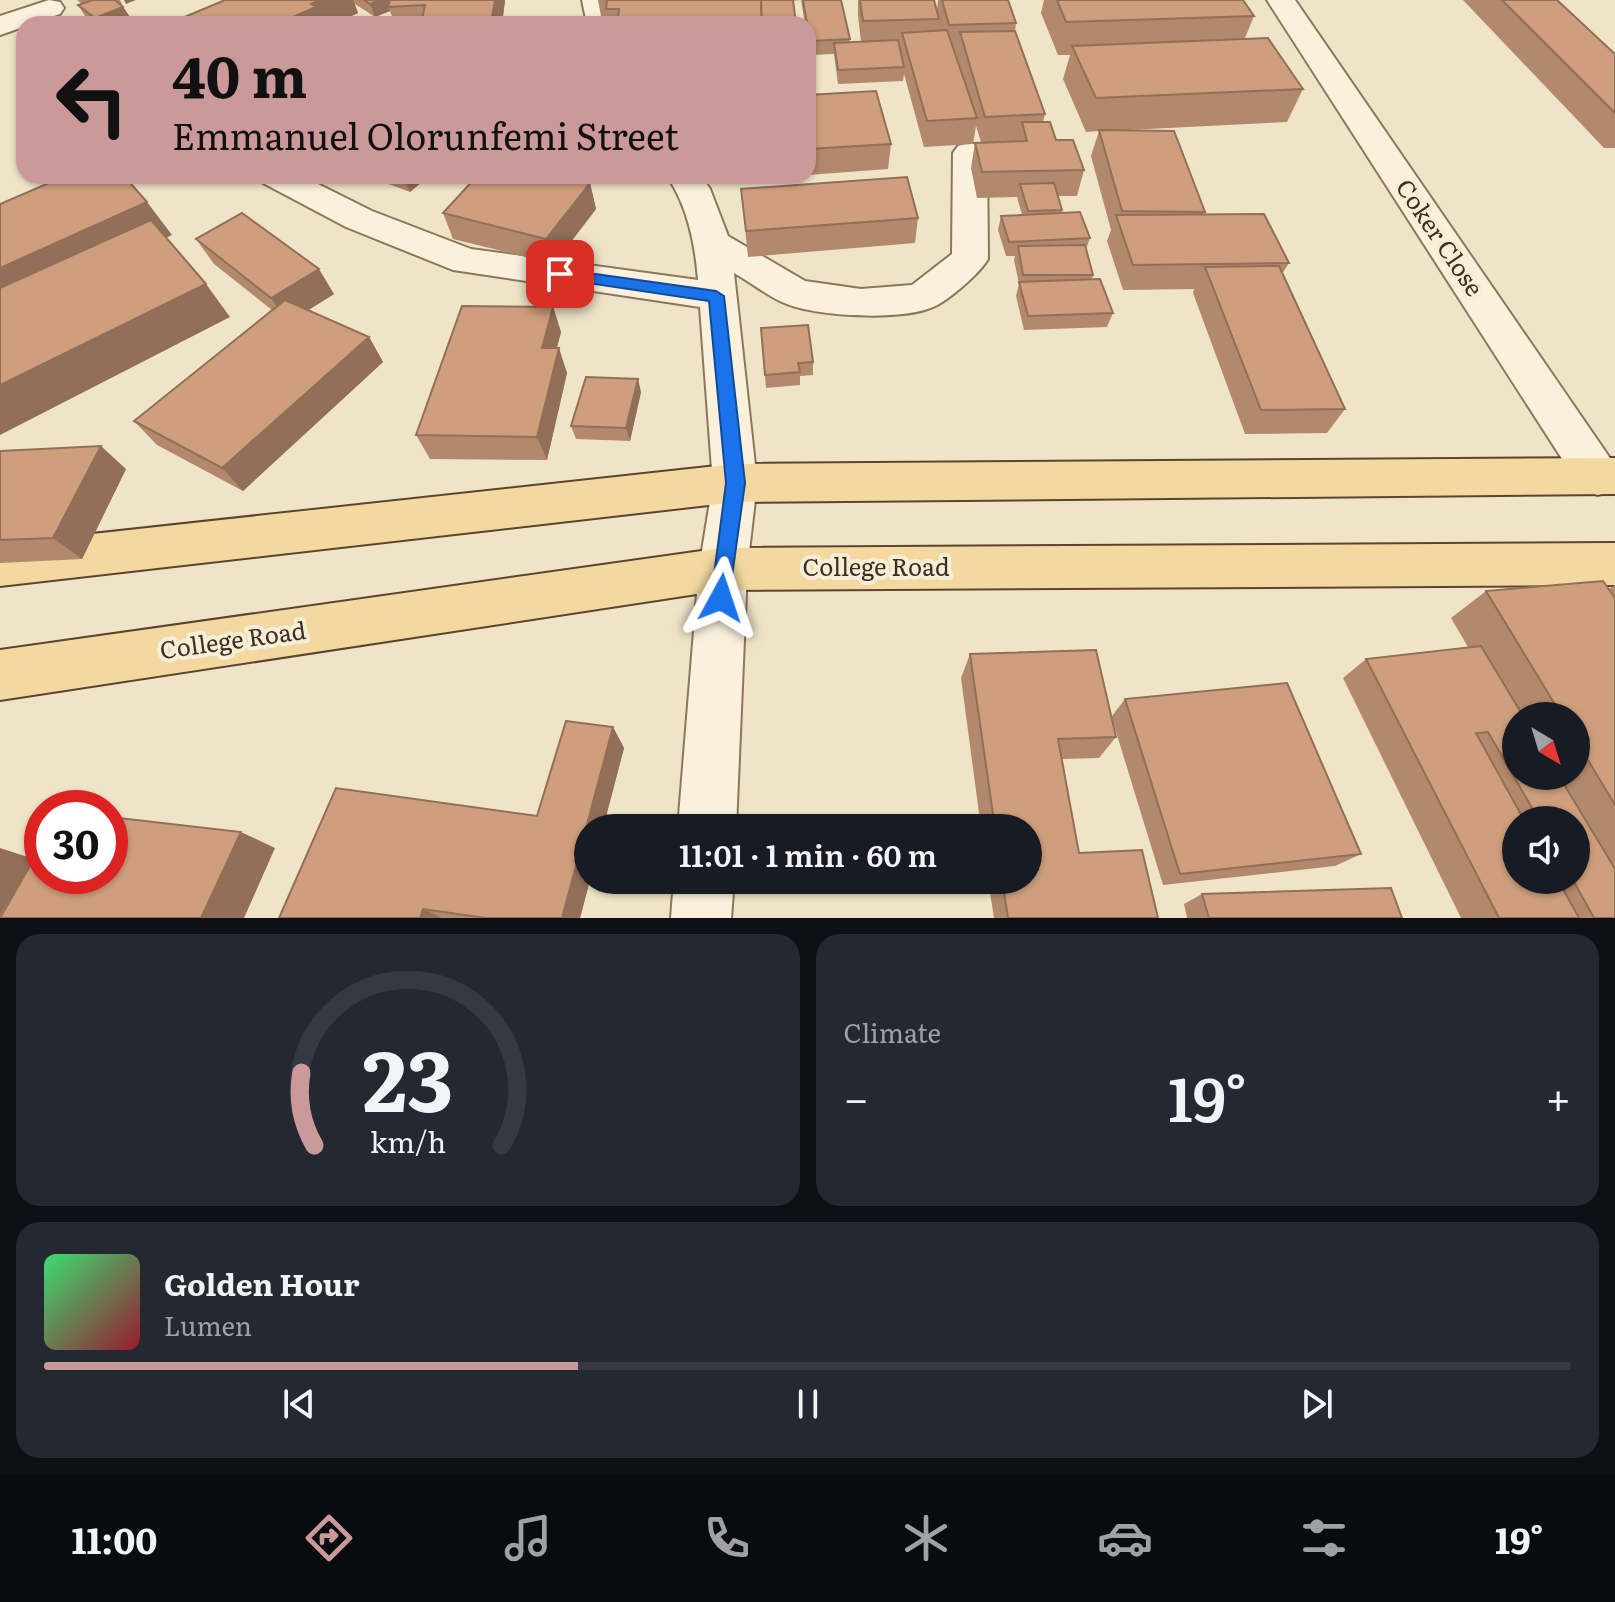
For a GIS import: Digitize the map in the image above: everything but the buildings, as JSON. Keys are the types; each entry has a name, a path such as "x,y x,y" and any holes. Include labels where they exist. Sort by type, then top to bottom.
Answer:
{"main road":[{"path":"0,565 735,483 1606,476"},
{"name":"College Road","path":"0,675 723,569 1615,564"}],"street":[{"name":"Coker Close","path":"1281,0 1606,476"},
{"path":"713,243 796,293 861,303 922,297 970,259 970,153"},
{"path":"291,184 359,219 466,261 716,296"},
{"path":"690,184 713,243 735,483 723,569 708,814"},
{"path":"701,918 703,894"}],"route":[{"path":"560,274 716,296 735,483 721,598"}]}
